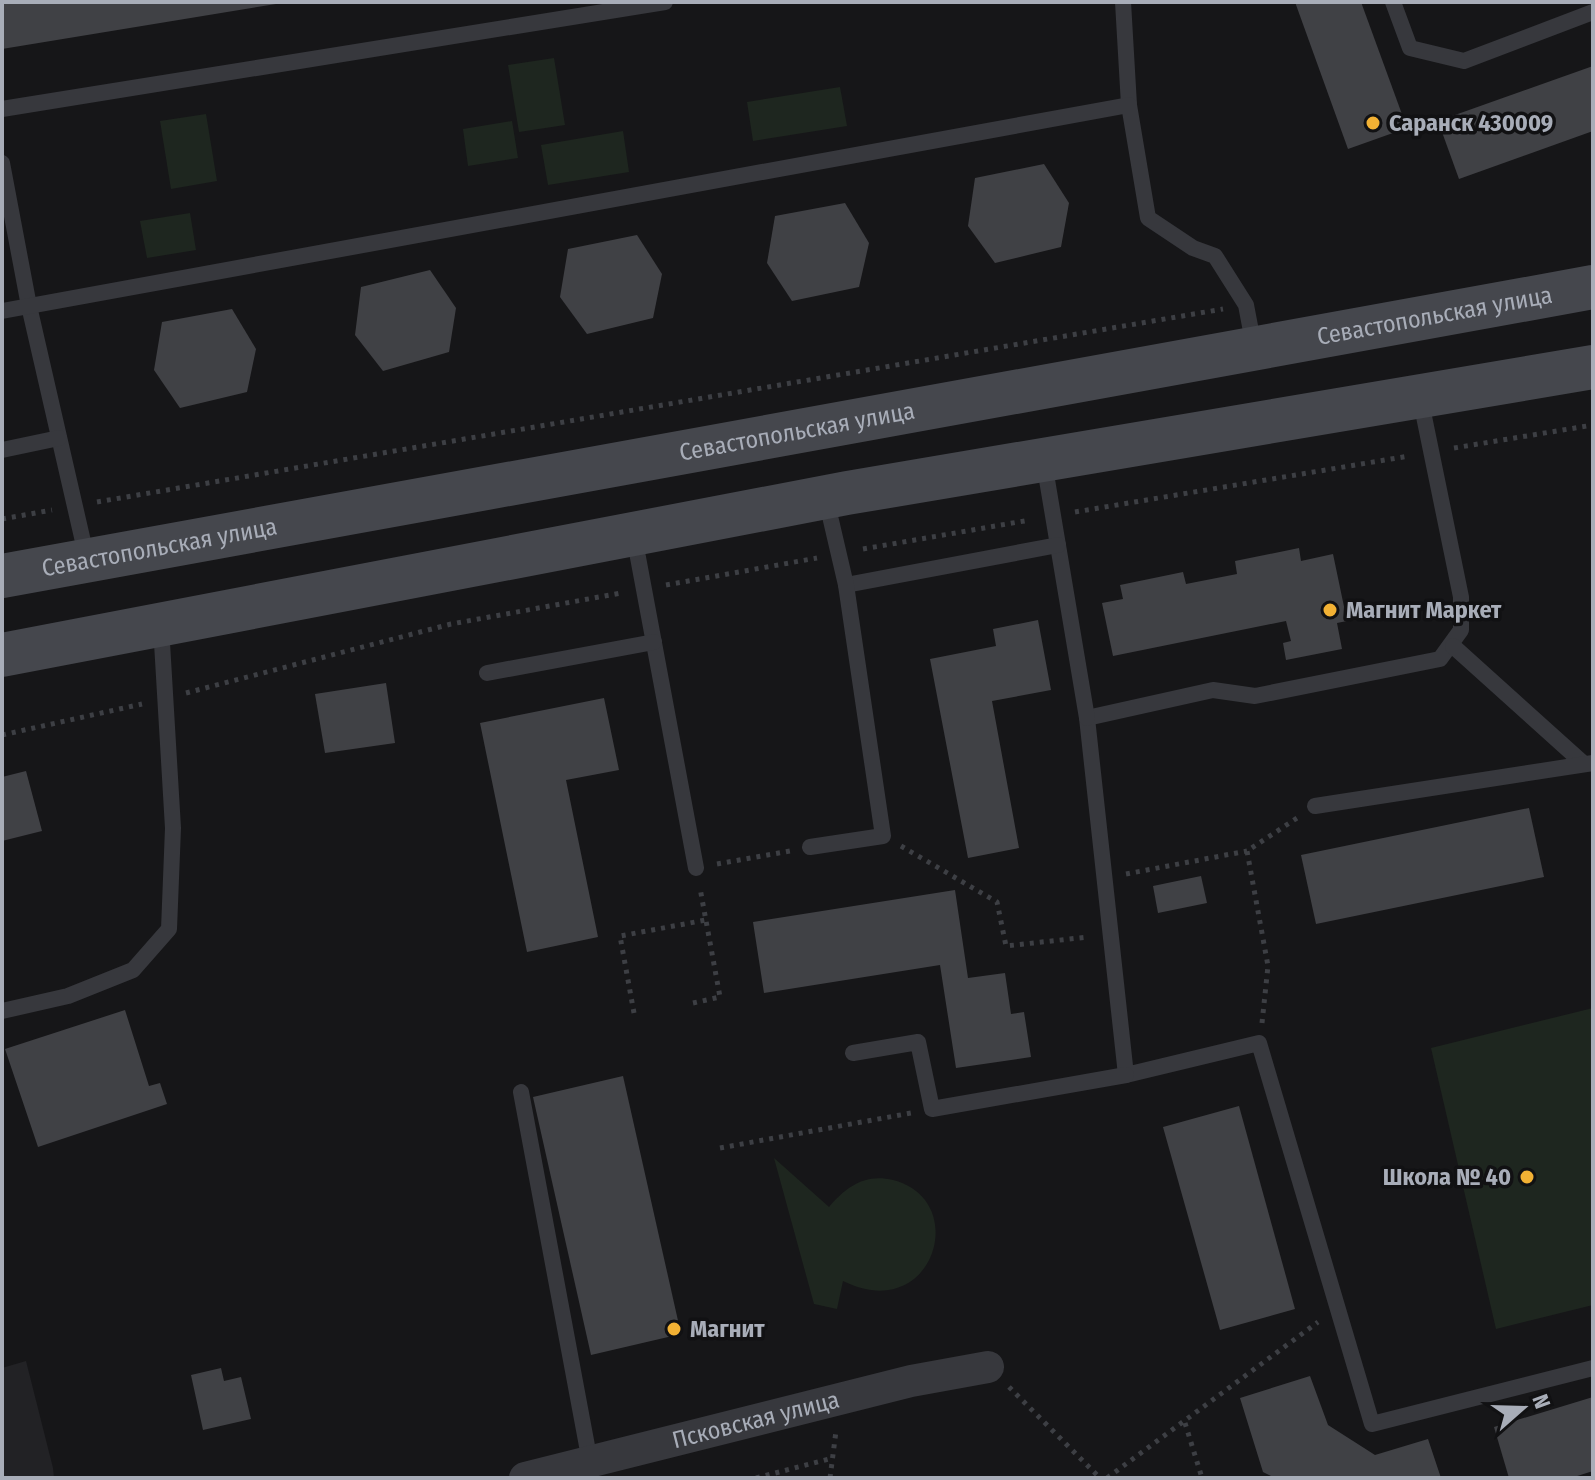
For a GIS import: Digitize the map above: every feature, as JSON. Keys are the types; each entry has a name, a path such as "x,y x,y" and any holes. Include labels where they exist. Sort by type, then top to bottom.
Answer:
{"main road":[{"name":"Севастопольская улица","path":"2,576 1593,287"},
{"path":"2,655 826,498 1593,367"}],"street":[{"name":"Псковская улица","path":"525,1478 839,1399 988,1367"}],"lane":[{"path":"2,109 665,2"},
{"path":"1123,2 1129,105 1148,218 1193,248 1215,256 1246,305 1254,348"},
{"path":"1393,2 1410,48 1464,61 1593,12"},
{"path":"2,311 1129,105"},
{"path":"2,163 29,306 88,561"},
{"path":"1087,718 1213,690 1255,696 1440,659 1453,646 1461,630 1461,597 1420,396"},
{"path":"2,450 59,438"},
{"path":"1044,460 1087,718 1126,1075"},
{"path":"810,847 883,836 846,585 826,498"},
{"path":"633,534 696,868"},
{"path":"846,585 1058,545"},
{"path":"2,1011 68,996 133,970 169,929 173,828 168,698 161,624"},
{"path":"487,673 654,642"},
{"path":"1453,646 1588,763"},
{"path":"1315,806 1588,763"},
{"path":"853,1053 918,1042 932,1109 1126,1075 1259,1043 1372,1424 1593,1368"},
{"path":"521,1092 590,1462"}],"path":[{"path":"2,519 1246,305"},
{"path":"2,735 168,698 451,624 1053,516 1593,425"},
{"path":"1104,878 1247,851 1315,806"},
{"path":"883,836 997,902 1006,946 1111,935"},
{"path":"693,1003 720,997 696,868 810,847"},
{"path":"1247,851 1268,966 1259,1043"},
{"path":"634,1013 620,936 706,920"},
{"path":"720,1148 932,1109"},
{"path":"1107,1478 1338,1307"},
{"path":"988,1367 1100,1478"},
{"path":"830,1478 839,1399"},
{"path":"1185,1423 1202,1478"},
{"path":"756,1478 833,1458"}],"shaded area":[{"path":"554,58 565,125 519,132 508,65"},
{"path":"840,87 847,126 753,141 747,102"},
{"path":"206,114 217,181 171,189 160,121"},
{"path":"512,121 518,158 468,166 463,129"},
{"path":"623,131 629,172 548,185 541,145"},
{"path":"190,213 196,250 147,258 140,221"},
{"name":"Школа № 40","path":"1593,1008 1593,1305 1496,1329 1431,1048"},
{"path":"774,1158 829,1207 849,1188 874,1178 893,1180 917,1192 931,1211 936,1233 931,1255 919,1274 900,1287 874,1290 843,1281 837,1309 814,1304"},
{"path":"26,1361 54,1478 2,1478 2,1368"}],"building":[{"path":"2,2 276,2 276,4 2,49"},
{"path":"1295,2 1361,2 1407,128 1348,149"},
{"path":"1593,66 1593,131 1459,179 1438,121"},
{"path":"1044,164 1069,203 1061,247 995,263 968,226 975,178"},
{"path":"845,203 869,243 859,287 792,301 767,263 775,216"},
{"path":"637,235 662,274 653,318 587,334 560,297 568,249"},
{"path":"430,270 456,308 449,352 383,371 355,335 361,287"},
{"path":"232,309 256,349 247,392 180,408 154,370 162,322"},
{"path":"1299,548 1301,561 1333,554 1347,621 1337,623 1342,649 1286,660 1283,643 1291,641 1286,621 1113,656 1102,603 1123,599 1120,585 1183,572 1186,584 1237,574 1235,561"},
{"path":"1038,620 1051,690 992,701 1019,848 968,858 930,659 996,646 993,629"},
{"path":"386,683 395,743 325,753 315,694"},
{"path":"604,698 619,770 566,780 598,937 527,952 480,723"},
{"path":"26,771 42,831 2,841 2,777"},
{"path":"1529,808 1544,877 1316,924 1301,855"},
{"path":"1201,876 1207,903 1158,913 1153,886"},
{"path":"955,890 968,978 1005,973 1011,1014 1024,1012 1031,1057 956,1068 940,965 764,993 753,922"},
{"path":"125,1010 149,1086 160,1083 167,1104 38,1147 5,1049"},
{"path":"623,1076 681,1334 591,1355 533,1097"},
{"path":"1239,1106 1295,1309 1220,1330 1163,1127"},
{"path":"221,1368 224,1381 241,1377 251,1419 203,1430 191,1375"},
{"path":"1310,1376 1328,1425 1375,1455 1428,1439 1441,1478 1275,1478 1263,1472 1240,1398"},
{"path":"1593,1397 1593,1471 1571,1478 1509,1478 1494,1427"}],"place":[{"name":"Саранск 430009","path":"1373,123"},
{"name":"Магнит Маркет","path":"1330,610"},
{"name":"Школа № 40","path":"1527,1177"},
{"name":"Магнит","path":"674,1329"}]}
